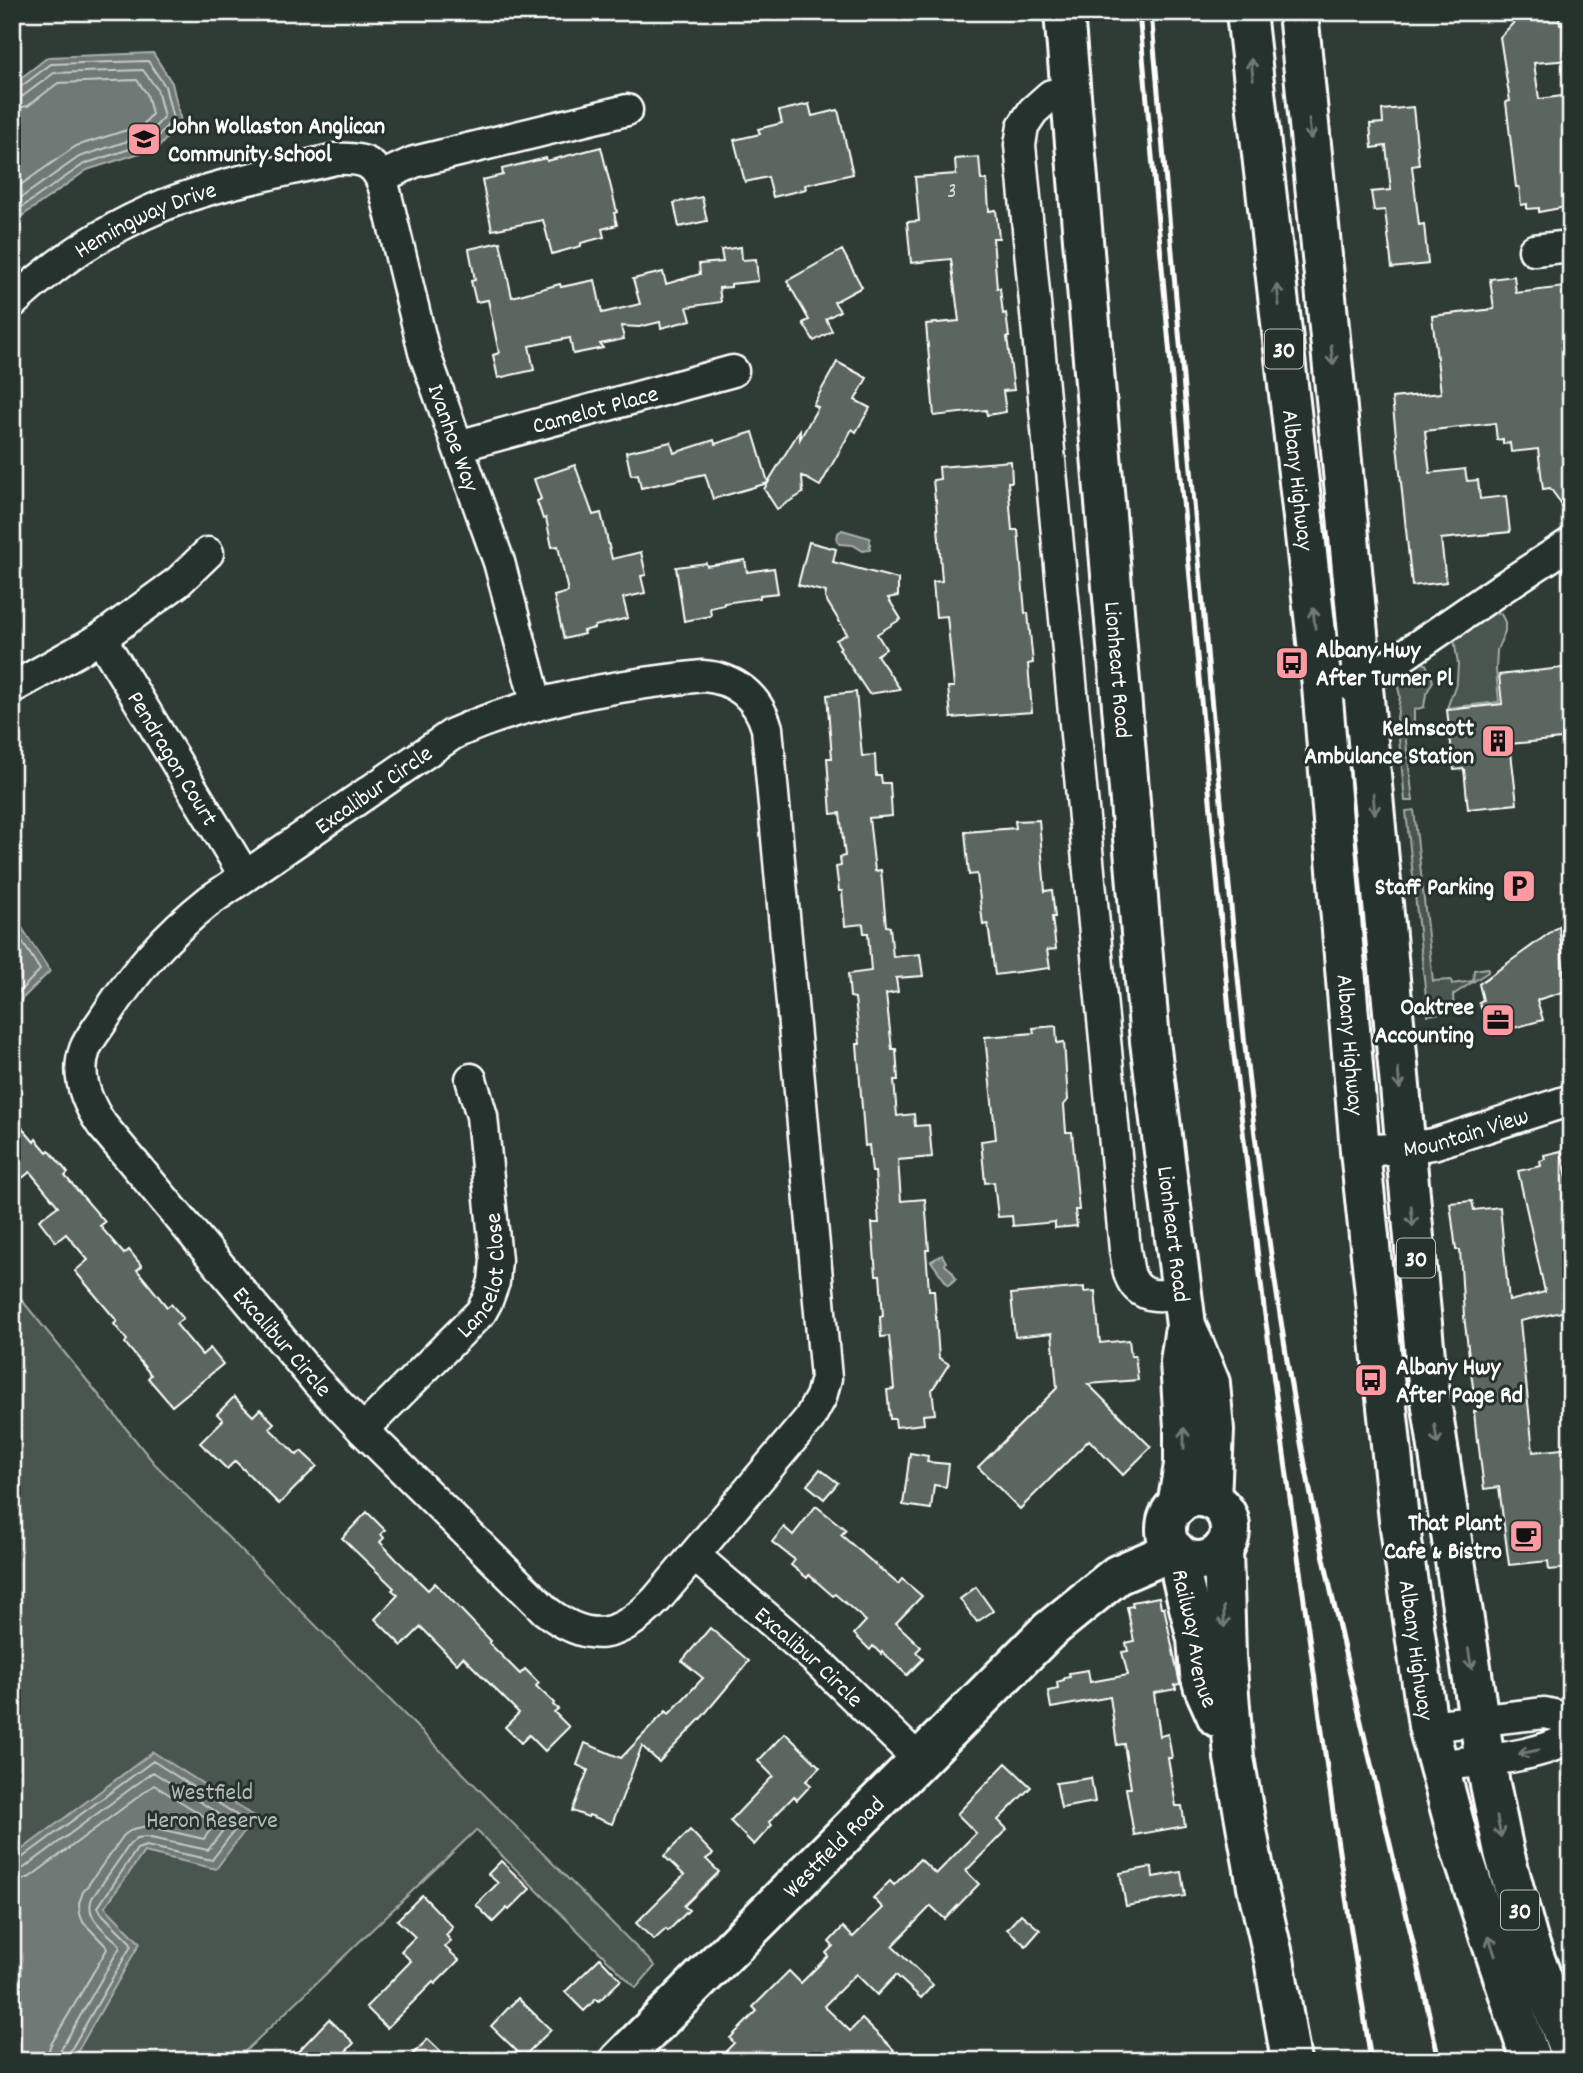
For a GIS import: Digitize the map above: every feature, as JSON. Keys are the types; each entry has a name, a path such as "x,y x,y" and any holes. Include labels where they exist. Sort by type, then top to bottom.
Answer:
{"main road":[{"name":"Lionheart Road","path":"1064,12 1150,1041 1184,1309 1180,1362 1184,1427 1182,1525"},
{"name":"Albany Highway","path":"1246,12 1322,686 1360,1151 1399,1520 1428,1726 1462,1853 1531,2061"},
{"name":"Albany Highway","path":"1298,12 1426,1367 1485,1760 1504,1852 1528,1940 1571,2056"},
{"name":"Railway Avenue","path":"1234,1758 1204,1688 1200,1674 1198,1639 1182,1579 1182,1525 1220,1506 1229,1522 1228,1540 1223,1549 1226,1656 1234,1758 1256,1886 1275,1959 1291,2061"},
{"path":"1182,1525 1186,1559 1203,1560 1223,1549"},
{"name":"Westfield Road","path":"619,2061 1047,1632 1182,1525"},
{"name":"Railway Avenue","path":"1256,1886 1257,1956 1268,2061"}],"street":[{"path":"1071,92 1051,95 1033,111 1023,125 1020,145 1125,1250 1131,1279 1141,1291 1184,1309"},
{"path":"378,172 627,110"},
{"name":"Hemingway Drive","path":"12,303 59,263 94,240 127,221 166,204 210,189 335,159 366,162 378,172"},
{"name":"Ivanhoe Way","path":"378,172 424,352 499,562 537,705"},
{"path":"1534,250 1571,246"},
{"name":"Camelot Place","path":"458,446 733,371"},
{"path":"1322,686 1363,681 1571,543"},
{"path":"12,688 101,638 178,582 208,553"},
{"name":"Pendragon Court","path":"101,638 245,876"},
{"name":"Excalibur Circle","path":"711,677 729,682 750,695 759,708 767,728 826,1378 821,1397 809,1419 695,1556 649,1608 627,1625 600,1633 578,1630 558,1621 546,1611 316,1381 102,1125 86,1100 82,1067 85,1049 127,984 156,948 183,922 245,876 453,734 494,718 537,705 633,684 711,677"},
{"name":"Lancelot Close","path":"363,1430 473,1321 491,1292 496,1260 485,1142 482,1116 471,1079"},
{"name":"Mountain View","path":"1360,1151 1433,1144 1571,1100"},
{"name":"Excalibur Circle","path":"695,1556 814,1658 920,1761"},
{"path":"1428,1726 1545,1713 1571,1718"},
{"path":"1438,1765 1485,1760 1553,1747 1571,1738"}],"green space":[{"path":"1494,611 1501,614 1505,622 1505,631 1497,650 1499,702 1447,708 1457,681 1458,664 1454,639"},
{"path":"1419,662 1426,664 1433,681 1426,694 1424,707 1414,710 1414,723 1404,724 1413,801 1405,801 1397,718 1400,696 1397,683"},
{"path":"1414,810 1433,981 1451,980 1452,984 1473,981 1474,970 1488,968 1488,972 1453,995 1454,1011 1428,1015 1406,811"},
{"name":"Westfield Heron Reserve","path":"12,1288 154,1463 655,1966 636,1988 476,1830 235,2061 12,2061"}],"water":[{"path":"153,53 172,83 181,122 159,147 87,170 12,223 12,85 48,57"},
{"path":"842,530 870,538 870,550 863,551 853,545 839,544 838,533"},
{"path":"12,880 13,914 50,971 17,1004 12,997"},
{"path":"942,1255 945,1265 956,1279 948,1285 931,1261"},
{"path":"153,1752 255,1817 216,1869 144,1852 105,1907 140,1943 72,2061 12,2061 12,1857"}],"building":[{"path":"1559,15 1560,25 1571,24 1571,60 1534,63 1539,99 1571,97 1571,206 1539,212 1539,208 1527,209 1527,204 1521,205 1519,187 1516,187 1506,102 1510,101 1500,37 1518,18"},
{"path":"809,104 812,116 838,110 853,174 805,185 806,189 773,197 768,177 745,182 734,140 760,134 758,129 782,123 779,111"},
{"path":"1413,107 1419,165 1412,166 1419,225 1424,224 1428,264 1392,268 1385,210 1374,211 1371,192 1391,190 1386,146 1372,148 1370,124 1383,123 1382,110"},
{"path":"601,147 617,212 614,213 617,225 602,229 604,237 552,254 543,220 492,230 482,180 503,175 502,169"},
{"path":"979,157 981,180 987,180 989,211 996,210 999,238 993,238 997,288 1000,288 1003,314 1006,313 1014,390 1003,391 1006,412 987,415 986,410 934,416 926,324 959,321 951,259 911,263 907,222 919,221 915,177 956,174 955,159"},
{"path":"702,197 707,221 679,227 674,203"},
{"path":"500,242 512,297 560,284 561,287 595,280 602,313 640,304 633,279 663,272 666,284 700,274 699,264 723,262 721,250 741,247 742,260 756,259 758,281 719,288 721,302 687,307 691,320 661,328 660,322 639,327 621,326 624,339 600,344 603,348 573,354 570,338 529,346 534,370 498,378 493,355 499,353 488,300 476,302 471,281 475,280 469,249"},
{"path":"842,250 862,287 834,302 840,311 826,319 832,331 814,341 803,323 809,320 787,281"},
{"path":"1514,276 1516,293 1564,287 1565,290 1571,289 1571,517 1550,488 1543,489 1538,449 1511,452 1510,443 1503,444 1503,439 1497,440 1495,423 1425,431 1430,473 1465,469 1467,481 1478,480 1480,499 1506,496 1510,532 1441,539 1446,582 1412,586 1392,398 1441,393 1432,316 1494,309 1490,279"},
{"path":"837,362 867,378 855,400 870,408 856,432 852,429 820,486 802,476 803,493 777,509 764,489 768,483 713,499 705,474 641,488 638,474 631,475 626,452 671,442 674,453 714,440 715,444 753,432 768,482 800,430 800,439 818,407 813,405"},
{"path":"1011,461 1012,482 1008,482 1012,530 1018,530 1025,613 1028,613 1033,663 1028,664 1032,712 951,718 948,687 954,687 947,616 936,617 933,582 942,581 933,480 940,479 939,467"},
{"path":"575,465 593,515 601,513 612,559 641,552 646,575 641,576 645,593 623,598 628,618 595,626 583,631 584,634 564,639 554,596 568,592 558,546 552,547 546,518 543,519 537,501 541,499 534,479"},
{"path":"809,542 836,549 833,562 898,579 898,596 888,598 901,619 877,634 886,649 877,655 900,689 869,694 839,649 841,648 836,640 847,634 825,598 826,592 798,585"},
{"path":"745,560 747,572 774,568 778,593 724,603 710,608 711,616 684,621 676,567 706,563 707,566"},
{"name":"Kelmscott Ambulance Station","path":"1571,667 1571,738 1510,744 1517,804 1468,809 1464,769 1454,770 1447,710 1502,704 1499,675"},
{"path":"856,692 862,756 875,755 876,776 881,776 882,783 890,783 892,816 869,818 875,871 881,870 886,926 890,927 893,957 920,954 923,976 896,978 898,992 886,994 892,1049 896,1049 898,1080 894,1080 897,1116 914,1114 915,1126 929,1125 932,1157 898,1160 901,1201 925,1199 929,1290 934,1290 939,1358 949,1364 932,1390 935,1414 923,1415 924,1424 896,1427 895,1419 890,1419 887,1390 894,1389 889,1336 881,1337 880,1317 883,1316 880,1275 876,1275 872,1223 879,1223 875,1172 872,1172 869,1145 865,1146 857,1044 860,1044 855,998 850,997 848,974 871,971 868,933 864,933 863,924 845,926 842,891 839,891 836,867 841,866 840,857 845,856 840,813 831,814 827,758 832,758 827,695"},
{"path":"1039,820 1045,891 1052,890 1056,949 1047,950 1050,968 995,975 988,924 983,925 977,874 969,875 965,832 1016,828 1015,821"},
{"path":"1559,926 1566,991 1537,1000 1543,1020 1491,1034 1479,1002 1483,1000 1479,984"},
{"path":"1056,1026 1057,1043 1064,1042 1068,1100 1064,1105 1066,1132 1072,1132 1079,1210 1075,1210 1077,1226 1055,1228 1055,1222 1013,1226 1012,1216 998,1217 994,1182 985,1183 981,1141 996,1139 985,1037 1034,1033 1033,1028"},
{"path":"12,1116 34,1142 36,1139 47,1152 49,1150 68,1173 65,1176 105,1222 100,1226 124,1254 129,1250 142,1266 137,1270 167,1307 171,1304 183,1318 176,1324 202,1355 210,1348 223,1364 172,1406 148,1378 151,1375 125,1343 127,1340 114,1324 117,1321 75,1271 88,1260 66,1234 56,1242 39,1220 58,1206 30,1172 12,1186"},
{"path":"1561,1151 1571,1194 1571,1310 1520,1321 1533,1452 1571,1448 1571,1568 1549,1570 1548,1561 1509,1565 1499,1487 1484,1489 1464,1316 1460,1250 1456,1250 1450,1203 1472,1201 1474,1210 1500,1207 1509,1301 1545,1292 1518,1171 1541,1166 1540,1161 1545,1159 1544,1155"},
{"path":"1084,1287 1084,1292 1095,1291 1100,1343 1129,1340 1131,1356 1135,1356 1138,1380 1088,1384 1151,1447 1123,1475 1089,1440 1020,1509 978,1467 1057,1388 1052,1333 1015,1337 1011,1294"},
{"path":"234,1397 253,1416 260,1409 274,1423 269,1428 297,1455 301,1451 317,1466 279,1504 235,1461 227,1469 200,1443 223,1420 217,1414"},
{"path":"910,1453 928,1456 927,1462 949,1464 946,1487 934,1485 931,1509 903,1505"},
{"path":"820,1469 838,1483 824,1499 807,1485"},
{"path":"816,1506 846,1530 841,1535 898,1584 902,1579 922,1596 896,1623 921,1647 916,1652 923,1659 907,1675 882,1652 881,1654 873,1646 870,1650 854,1634 866,1621 835,1594 833,1596 809,1575 807,1578 791,1565 795,1560 772,1542 784,1527 793,1535"},
{"path":"367,1512 385,1530 381,1534 384,1538 380,1542 397,1560 428,1590 435,1583 491,1641 489,1643 520,1674 525,1669 539,1683 536,1686 554,1703 558,1709 554,1712 569,1727 545,1751 529,1735 521,1743 505,1727 519,1713 463,1657 457,1664 421,1627 402,1646 375,1619 398,1595 342,1538"},
{"path":"976,1587 993,1611 977,1622 960,1599"},
{"path":"1159,1597 1161,1607 1164,1607 1180,1684 1175,1685 1176,1689 1154,1693 1160,1736 1168,1734 1172,1758 1168,1758 1176,1806 1182,1806 1185,1826 1134,1835 1126,1788 1131,1788 1124,1744 1117,1745 1110,1697 1051,1708 1048,1691 1058,1689 1057,1682 1070,1677 1069,1673 1088,1670 1090,1682 1128,1675 1122,1652 1128,1651 1126,1643 1134,1641 1127,1607 1133,1606 1132,1602"},
{"path":"710,1628 749,1661 703,1716 659,1762 642,1746 612,1824 572,1811 588,1770 577,1765 585,1743 621,1758 666,1711 669,1714 703,1678 682,1661"},
{"path":"785,1733 820,1767 806,1781 811,1785 797,1800 794,1796 769,1822 772,1825 754,1845 730,1821 773,1776 758,1761"},
{"path":"1006,1763 1031,1787 998,1820 1007,1829 966,1871 979,1884 945,1919 931,1906 892,1946 933,1985 921,1998 896,1975 877,1995 856,1974 824,2006 850,2031 862,2019 894,2050 883,2061 736,2061 726,2051 734,2043 730,2038 757,2011 753,2007 789,1971 801,1983 828,1956 826,1953 833,1946 829,1942 843,1927 853,1937 883,1908 873,1898 890,1881 894,1885 920,1859 936,1874 976,1833 957,1814"},
{"path":"1091,1778 1095,1802 1061,1808 1056,1783"},
{"path":"690,1830 713,1854 706,1859 719,1872 684,1906 689,1910 668,1931 666,1929 654,1940 636,1923 684,1875 664,1856"},
{"path":"501,1861 530,1889 493,1922 476,1905 498,1883 488,1874"},
{"path":"1152,1867 1153,1877 1181,1872 1185,1896 1126,1906 1120,1873"},
{"path":"422,1895 453,1927 446,1935 451,1941 445,1947 459,1960 387,2028 366,2007 411,1961 401,1951 415,1937 397,1920"},
{"path":"1021,1914 1040,1930 1026,1946 1007,1929"},
{"path":"600,1958 621,1980 584,2011 565,1992"},
{"path":"518,1998 551,2030 523,2057 491,2026"},
{"path":"329,2019 354,2043 337,2061 289,2061"},
{"path":"428,2039 451,2061 406,2061"}],"railway":[{"path":"1139,12 1230,1022 1264,1308 1334,1819 1371,2061"},
{"path":"1151,12 1239,993 1268,1235 1290,1379 1322,1551 1439,2061"}],"place":[{"name":"John Wollaston Anglican Community School","path":"144,139"},
{"name":"Albany Hwy After Turner Pl","path":"1292,663"},
{"name":"Kelmscott Ambulance Station","path":"1498,741"},
{"name":"Staff Parking","path":"1519,886"},
{"name":"Oaktree Accounting","path":"1498,1020"},
{"name":"Albany Hwy After Page Rd","path":"1371,1380"},
{"name":"That Plant Cafe & Bistro","path":"1526,1536"}]}
